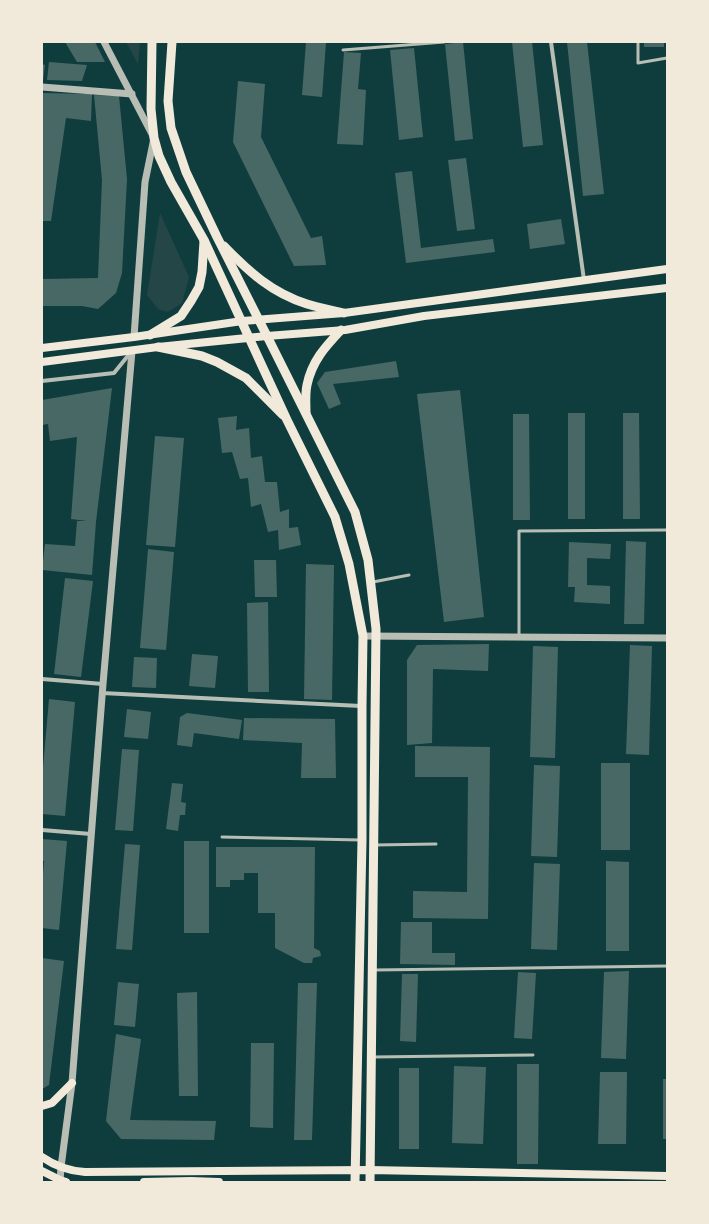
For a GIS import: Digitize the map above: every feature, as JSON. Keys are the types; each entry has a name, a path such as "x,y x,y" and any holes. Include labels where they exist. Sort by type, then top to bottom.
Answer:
{"main road":[{"path":"152,42 151,109 154,138 159,156 171,182 204,240 287,420 335,517 348,564 363,636 362,840 354,1182"},
{"path":"172,42 168,101 171,128 186,172 355,512 368,560 376,636 370,1182"},
{"path":"217,237 242,265 263,283 307,304 344,313"},
{"path":"150,335 180,316 192,301 199,287 202,272 204,240"},
{"path":"42,348 150,335 242,321 344,313 667,269"},
{"path":"42,362 249,337 341,330 424,316 667,288"},
{"path":"421,302 424,316"},
{"path":"306,414 307,385 314,362 325,347 341,330"},
{"path":"158,347 202,356 217,362 246,378 287,420"},
{"path":"42,1106 52,1103 72,1083"},
{"path":"42,1157 60,1167 85,1172 370,1170 667,1176"},
{"path":"42,1171 62,1181"},
{"path":"144,1182 219,1182"}],"street":[{"path":"104,42 154,138 145,182 134,337"},
{"path":"551,42 584,280"},
{"path":"42,87 132,94"},
{"path":"42,381 114,373 132,351"},
{"path":"62,1181 60,1167 72,1083 102,693 132,351"},
{"path":"363,636 667,638"},
{"path":"42,679 103,684"},
{"path":"102,693 362,706"},
{"path":"42,830 91,834"}],"lane":[{"path":"343,50 444,42"},
{"path":"638,42 638,63 667,58"},
{"path":"519,637 519,531 667,530"},
{"path":"371,583 409,575"},
{"path":"222,837 362,840"},
{"path":"374,845 436,844"},
{"path":"372,970 667,966"},
{"path":"371,1057 533,1055"}],"shaded area":[{"path":"126,42 140,42 138,64"},
{"path":"160,213 189,277 182,303 168,312 158,309 147,295"}],"building":[{"path":"65,42 95,42 105,62 77,62"},
{"path":"306,42 326,42 322,97 302,95"},
{"path":"463,42 473,139 455,141 445,44"},
{"path":"512,42 532,42 543,145 523,147"},
{"path":"567,42 587,42 604,194 583,196"},
{"path":"644,42 664,42 664,47 644,47"},
{"path":"414,48 423,137 399,140 390,50"},
{"path":"344,52 361,53 358,89 366,90 363,145 337,144"},
{"path":"49,62 87,65 82,81 47,80"},
{"path":"42,64 45,65 43,81 42,81"},
{"path":"238,81 265,84 261,137 311,238 322,236 326,265 294,266 233,142"},
{"path":"42,93 92,94 91,121 66,118 51,221 42,221"},
{"path":"94,95 119,96 127,179 122,273 116,293 98,309 82,306 42,306 42,279 98,278 102,180"},
{"path":"466,158 475,229 457,231 448,160"},
{"path":"412,171 421,248 493,239 495,252 406,263 395,173"},
{"path":"561,219 565,244 530,249 527,224"},
{"path":"396,361 399,377 333,384 341,404 329,409 317,383 325,372"},
{"path":"112,388 96,522 92,575 42,570 45,544 75,546 77,521 87,521 71,519 77,437 50,441 48,424 42,425 42,400"},
{"path":"460,390 484,617 444,622 417,394"},
{"path":"568,413 585,413 585,519 568,519"},
{"path":"623,413 639,413 640,519 623,519"},
{"path":"513,414 529,414 530,520 513,520"},
{"path":"237,416 236,430 249,428 251,458 262,456 265,482 277,482 280,512 289,509 289,528 298,527 301,545 279,550 278,530 268,532 261,504 251,507 248,478 240,479 232,452 222,453 218,418"},
{"path":"155,436 184,438 175,547 146,545"},
{"path":"626,541 646,542 644,624 624,624"},
{"path":"569,542 611,544 610,559 587,558 587,585 610,586 610,604 574,602 575,587 568,587"},
{"path":"148,549 174,552 166,650 140,648"},
{"path":"254,560 276,560 277,597 255,597"},
{"path":"306,564 334,565 332,700 304,699"},
{"path":"65,578 93,581 81,677 54,674"},
{"path":"268,602 269,692 248,692 247,603"},
{"path":"489,644 488,671 433,669 432,743 407,745 407,660 417,645"},
{"path":"630,645 652,646 649,755 626,754"},
{"path":"533,646 558,647 555,758 530,757"},
{"path":"192,654 218,656 215,688 189,686"},
{"path":"134,657 157,658 156,688 132,687"},
{"path":"49,699 75,702 65,816 42,814 42,779"},
{"path":"127,709 151,712 148,739 124,737"},
{"path":"187,713 242,720 239,739 194,733 192,747 177,745 180,717"},
{"path":"244,718 335,719 336,778 301,778 302,743 243,740"},
{"path":"415,746 490,747 488,919 413,918 413,891 467,892 468,777 415,777"},
{"path":"122,749 139,750 133,831 115,830"},
{"path":"601,763 630,763 630,850 601,850"},
{"path":"534,765 560,766 557,857 531,856"},
{"path":"172,783 183,784 181,802 186,803 185,815 180,815 178,831 166,829"},
{"path":"42,839 67,841 59,930 42,928 44,861 42,861"},
{"path":"184,841 209,841 209,933 184,933"},
{"path":"125,844 140,845 132,950 116,949"},
{"path":"216,847 315,847 314,948 320,951 321,956 313,958 312,963 304,963 275,948 275,913 258,913 258,873 244,873 244,880 230,880 230,887 216,887"},
{"path":"606,861 629,862 629,951 606,951"},
{"path":"534,863 560,864 557,950 531,949"},
{"path":"401,922 432,922 432,953 455,953 455,965 400,964"},
{"path":"42,958 64,961 49,1085 42,1089"},
{"path":"629,971 626,1059 601,1058 604,972"},
{"path":"518,972 536,973 532,1039 514,1038"},
{"path":"402,974 418,974 416,1042 400,1041"},
{"path":"118,982 139,984 135,1027 114,1025"},
{"path":"298,983 317,983 312,1140 294,1140"},
{"path":"197,992 198,1096 179,1096 177,993"},
{"path":"116,1034 141,1039 130,1120 216,1121 214,1140 121,1139 106,1121"},
{"path":"251,1043 274,1043 273,1128 250,1127"},
{"path":"517,1064 539,1064 538,1164 517,1164"},
{"path":"454,1066 486,1067 483,1144 452,1143"},
{"path":"399,1068 419,1068 419,1149 399,1149"},
{"path":"600,1072 627,1072 626,1144 598,1144"},
{"path":"663,1079 667,1079 667,1139 663,1139"}]}
